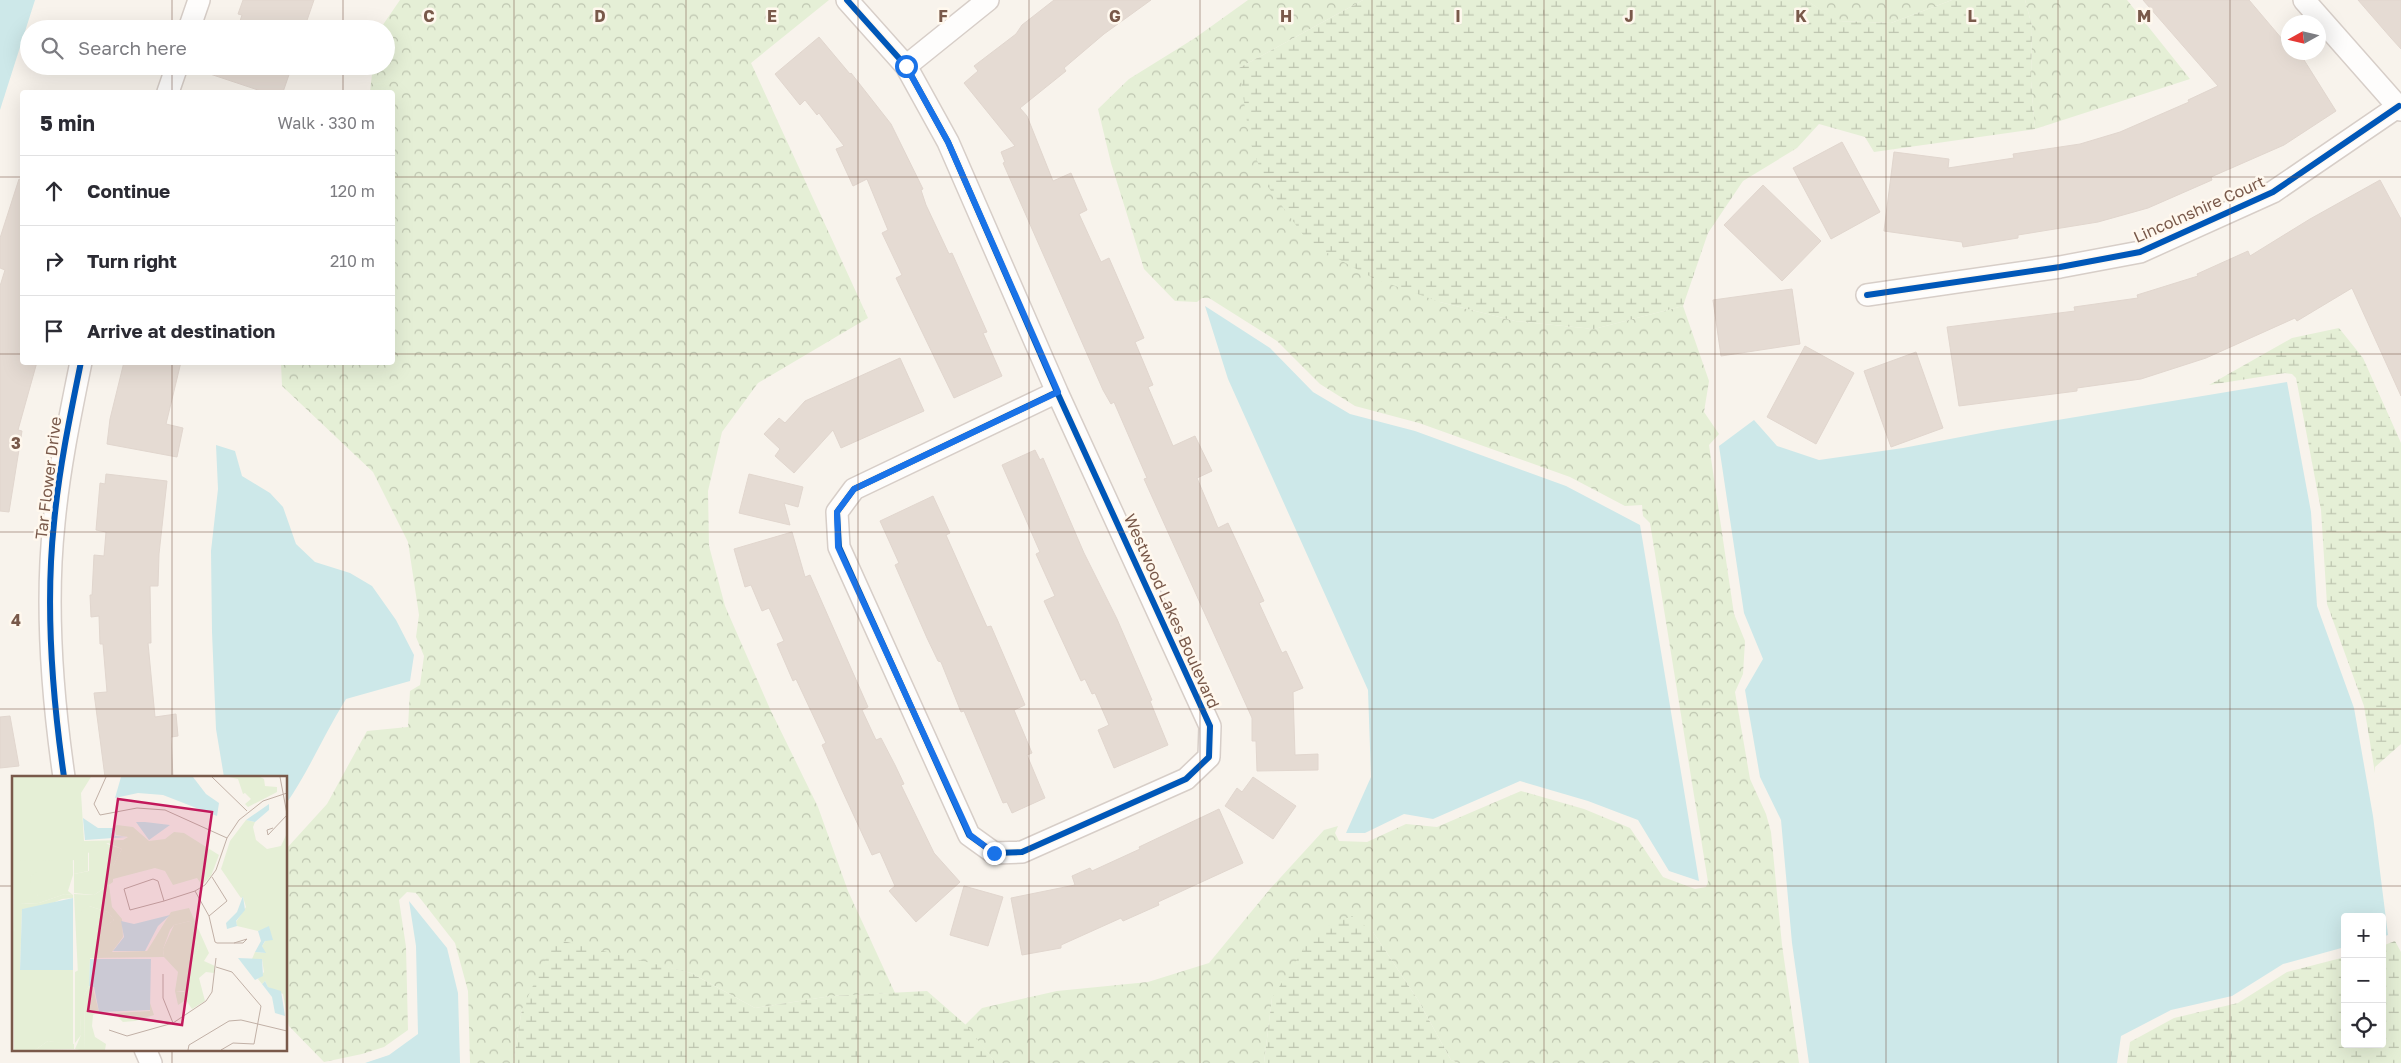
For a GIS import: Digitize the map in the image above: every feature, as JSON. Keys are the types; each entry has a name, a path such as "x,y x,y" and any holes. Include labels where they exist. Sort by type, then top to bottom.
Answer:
{"street":[{"path":"193,20 199,0"},
{"name":"Westwood Lakes Boulevard","path":"847,0 906,66 948,142 1058,392 1210,726 1208,757 1186,779 1022,852 994,853 970,835 838,547 837,512 854,489 1058,392"},
{"path":"906,66 988,0"},
{"path":"2304,0 2400,108"},
{"path":"169,90 174,75"},
{"name":"Lincolnshire Court","path":"1867,295 2060,267 2140,252 2274,192 2400,108"},
{"name":"Tar Flower Drive","path":"64,776 55,716 50,611 54,524 66,434 80,365"},
{"path":"145,1050 151,1063"}],"green space":[{"path":"400,0 829,0 751,63 868,318 758,383 722,432 708,491 709,546 725,606 770,709 818,807 848,891 895,993 831,996 755,1008 691,973 626,958 522,1009 513,1063 470,1063 468,991 455,943 416,893 407,892 399,900 406,947 408,1030 384,1047 324,1062 289,1026 288,847 327,804 367,731 408,727 410,691 420,685 424,656 416,637 419,615 408,542 373,472 282,386 281,365 395,365 395,90 370,90 372,75 395,75 395,20 386,20"},
{"path":"1248,0 1363,0 1239,68 1440,302 1515,321 1594,329 1683,306 1709,381 1704,412 1719,434 1709,445 1734,614 1745,641 1743,674 1735,692 1750,779 1766,814 1771,832 1782,945 1799,1063 1458,1063 1451,1060 1418,1000 1373,932 1272,998 1264,1063 996,1063 965,1025 982,1008 1057,991 1148,982 1209,963 1270,889 1324,830 1338,826 1335,833 1339,841 1367,842 1406,824 1437,827 1521,791 1584,809 1630,828 1663,877 1695,889 1706,887 1708,882 1650,523 1643,516 1642,505 1625,506 1570,477 1419,423 1355,406 1320,384 1277,341 1209,298 1202,298 1197,302 1175,301 1144,269 1111,163 1098,109 1129,79 1195,38"},
{"path":"1363,0 1806,0 1838,21 1891,23 1952,0 2025,0 2032,26 2031,81 2035,129 1874,152 1865,137 1819,124 1797,148 1743,181 1708,233 1683,306 1594,329 1515,321 1440,302 1373,278 1309,243 1266,184 1250,142 1239,68"},
{"path":"1806,0 1952,0 1891,23 1837,21"},
{"path":"2025,0 2127,0 2190,79 2035,129 2031,81 2032,26"},
{"path":"2339,328 2363,358 2401,443 2401,744 2375,767 2375,773 2364,706 2327,604 2321,510 2296,378 2292,374 2285,373 2209,385 2292,338"},
{"path":"1352,916 1373,932 1418,1000 1451,1060 1458,1063 1264,1063 1272,998 1315,931"},
{"path":"555,939 691,973 755,1008 831,996 927,991 966,1025 996,1063 513,1063 522,1009"},
{"path":"2395,941 2401,952 2401,1063 2127,1063 2130,1042 2174,1018 2238,1003 2287,972 2341,958 2341,1048 2386,1048 2386,944"}],"water":[{"path":"0,0 35,0 29,20 20,20 20,47 0,110"},
{"path":"1205,306 1270,348 1313,392 1350,414 1415,431 1566,486 1640,525 1699,881 1669,871 1638,820 1588,801 1520,781 1433,819 1404,814 1365,833 1346,833 1371,777 1368,690 1228,379"},
{"path":"2287,382 2311,512 2317,606 2354,708 2373,816 2385,913 2341,913 2341,948 2283,964 2232,996 2171,1010 2121,1036 2117,1063 1809,1063 1792,943 1781,820 1760,777 1745,690 1763,659 1744,613 1719,446 1754,420 1777,446 1819,460 1903,448 1997,430"},
{"path":"216,445 235,451 242,476 270,493 283,507 296,544 315,562 350,573 372,586 396,620 414,655 410,681 346,699 288,801 288,776 224,776 216,729 212,632 211,551 218,489"},
{"path":"409,901 447,948 458,993 460,1063 365,1063 389,1055 418,1034 416,946"},
{"path":"2386,919 2388,935 2386,936"}],"building":[{"path":"243,0 314,0 307,20 240,20 242,15 238,14"},
{"path":"1054,0 1151,0 1104,34 1064,68 1066,71 1020,108 1027,116 1053,181 1071,173 1087,210 1079,214 1101,262 1109,258 1144,338 1135,342 1153,385 1148,387 1173,446 1195,436 1212,471 1197,478 1218,528 1228,523 1264,601 1259,603 1282,653 1286,651 1303,688 1293,692 1295,755 1318,754 1318,770 1257,771 1256,741 1252,741 1252,718 1144,479 1147,478 1114,402 1111,404 1103,390 1003,163 1005,162 1001,152 1015,146 964,83 978,71 974,66 1016,34 1022,25"},
{"path":"2143,0 2249,0 2281,38 2281,60 2304,60 2336,111 2284,145 2211,177 2212,180 2148,208 2098,222 2018,235 2018,238 1963,247 1962,242 1884,231 1894,152 1949,159 1948,168 2014,158 2013,154 2080,144 2120,132 2189,102 2188,100 2218,86"},
{"path":"2358,0 2401,0 2401,49 2391,38"},
{"path":"819,37 851,73 891,124 923,189 921,190 926,205 949,254 952,253 987,332 983,333 1002,376 954,398 896,278 902,275 882,233 888,230 867,179 853,186 836,149 844,146 819,113 817,115 805,100 800,105 775,74"},
{"path":"213,75 289,75 284,90 258,90"},
{"path":"1842,142 1880,212 1831,239 1793,168"},
{"path":"19,179 20,365 36,365 18,430 22,431 9,512 0,511 0,286 5,270 0,268 0,238"},
{"path":"2380,180 2401,219 2401,396 2352,288 2297,321 2295,318 2206,358 2141,379 2077,388 2077,391 1959,406 1947,327 2075,311 2074,307 2138,298 2137,295 2198,276 2197,274 2248,251 2250,256 2310,219"},
{"path":"1763,185 1821,241 1782,281 1724,225"},
{"path":"1792,289 1800,344 1721,356 1713,300"},
{"path":"1805,346 1854,373 1816,444 1767,417"},
{"path":"1916,352 1943,428 1891,447 1864,371"},
{"path":"900,358 924,411 841,448 833,430 794,473 775,456 780,449 764,434 779,418 785,423 805,401"},
{"path":"123,365 180,365 166,424 183,428 177,457 107,444 110,419"},
{"path":"1035,450 1040,460 1043,458 1084,553 1117,619 1152,700 1150,701 1168,745 1114,768 1098,730 1109,725 1095,693 1092,694 1085,679 1081,681 1044,601 1055,596 1036,554 1040,552 1002,465"},
{"path":"106,474 167,481 159,554 158,586 150,586 151,643 148,643 155,717 176,714 178,736 171,737 173,776 105,776 94,693 107,692 103,644 100,644 99,616 91,617 90,595 92,595 94,555 104,556 106,532 96,530 100,483 105,484"},
{"path":"749,474 803,487 798,507 784,503 790,525 739,513"},
{"path":"933,496 950,533 946,535 987,627 991,626 1025,705 1014,710 1032,753 1027,755 1045,798 1012,813 1007,802 1003,803 964,711 961,712 941,662 938,661 927,638 895,565 899,563 880,521"},
{"path":"792,532 805,577 810,575 868,707 862,710 876,740 881,738 895,765 904,784 901,785 934,853 960,882 916,922 889,891 895,886 880,852 872,855 822,745 826,743 796,679 793,681 777,644 784,641 769,608 762,611 751,585 745,587 734,549"},
{"path":"10,716 19,766 0,768 0,717"},
{"path":"1253,777 1296,806 1273,839 1225,806 1237,788 1242,792"},
{"path":"1219,809 1243,863 1158,902 1159,905 1123,921 1121,918 1061,945 1061,948 1022,955 1011,898 1075,885 1072,876 1090,868 1092,871"},
{"path":"964,886 1003,897 988,946 950,935"}],"cycle path":[{"path":"847,0 906,66 948,142 1057,392"},
{"path":"1867,295 2060,267 2140,252 2273,192 2399,106"},
{"path":"64,776 56,714 51,650 51,555 62,463 80,365"},
{"path":"1057,392 1210,726 1209,757 1186,779 1022,852 994,853 969,835 839,547 837,512 854,489 1057,392"}],"route":[{"path":"906,66 948,142 1058,392 854,489 837,512 838,547 970,835 994,853"}]}
